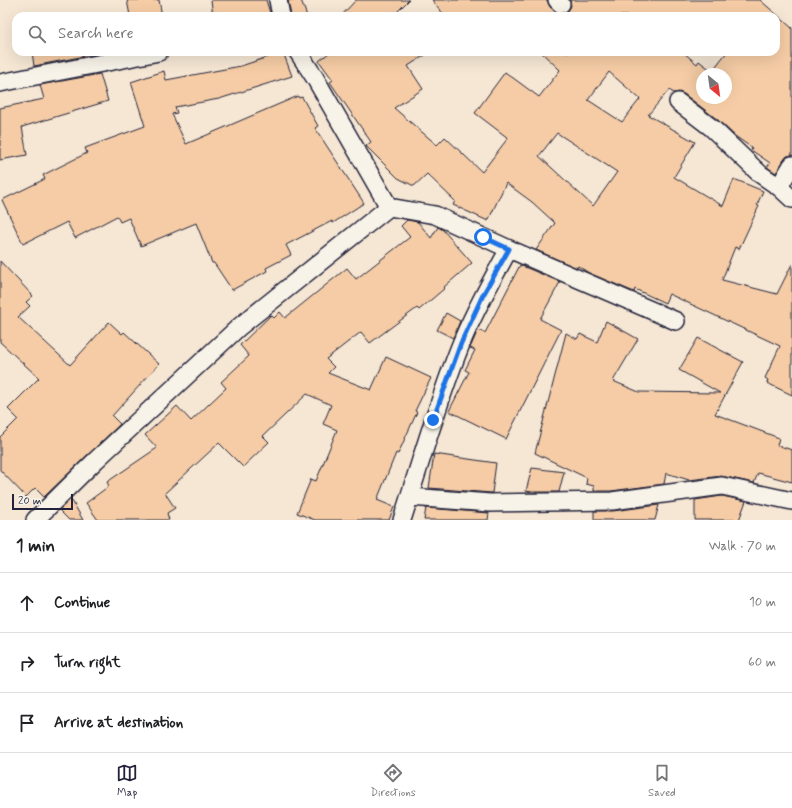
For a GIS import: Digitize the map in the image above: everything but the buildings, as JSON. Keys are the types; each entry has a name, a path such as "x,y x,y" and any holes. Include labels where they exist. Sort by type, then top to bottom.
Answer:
{"street":[{"path":"278,0 280,12"},
{"path":"0,83 138,56"},
{"path":"301,56 315,78 389,207"},
{"path":"678,102 712,128 760,174 779,187 792,199"},
{"path":"779,187 792,165"},
{"path":"35,520 95,461 239,327 389,207 435,215 509,249 676,321"},
{"path":"402,520 433,420 461,343 483,295 509,249"},
{"path":"410,497 490,503 612,501 722,486 792,500"}],"route":[{"path":"433,420 461,343 483,295 509,249 483,237"}]}
